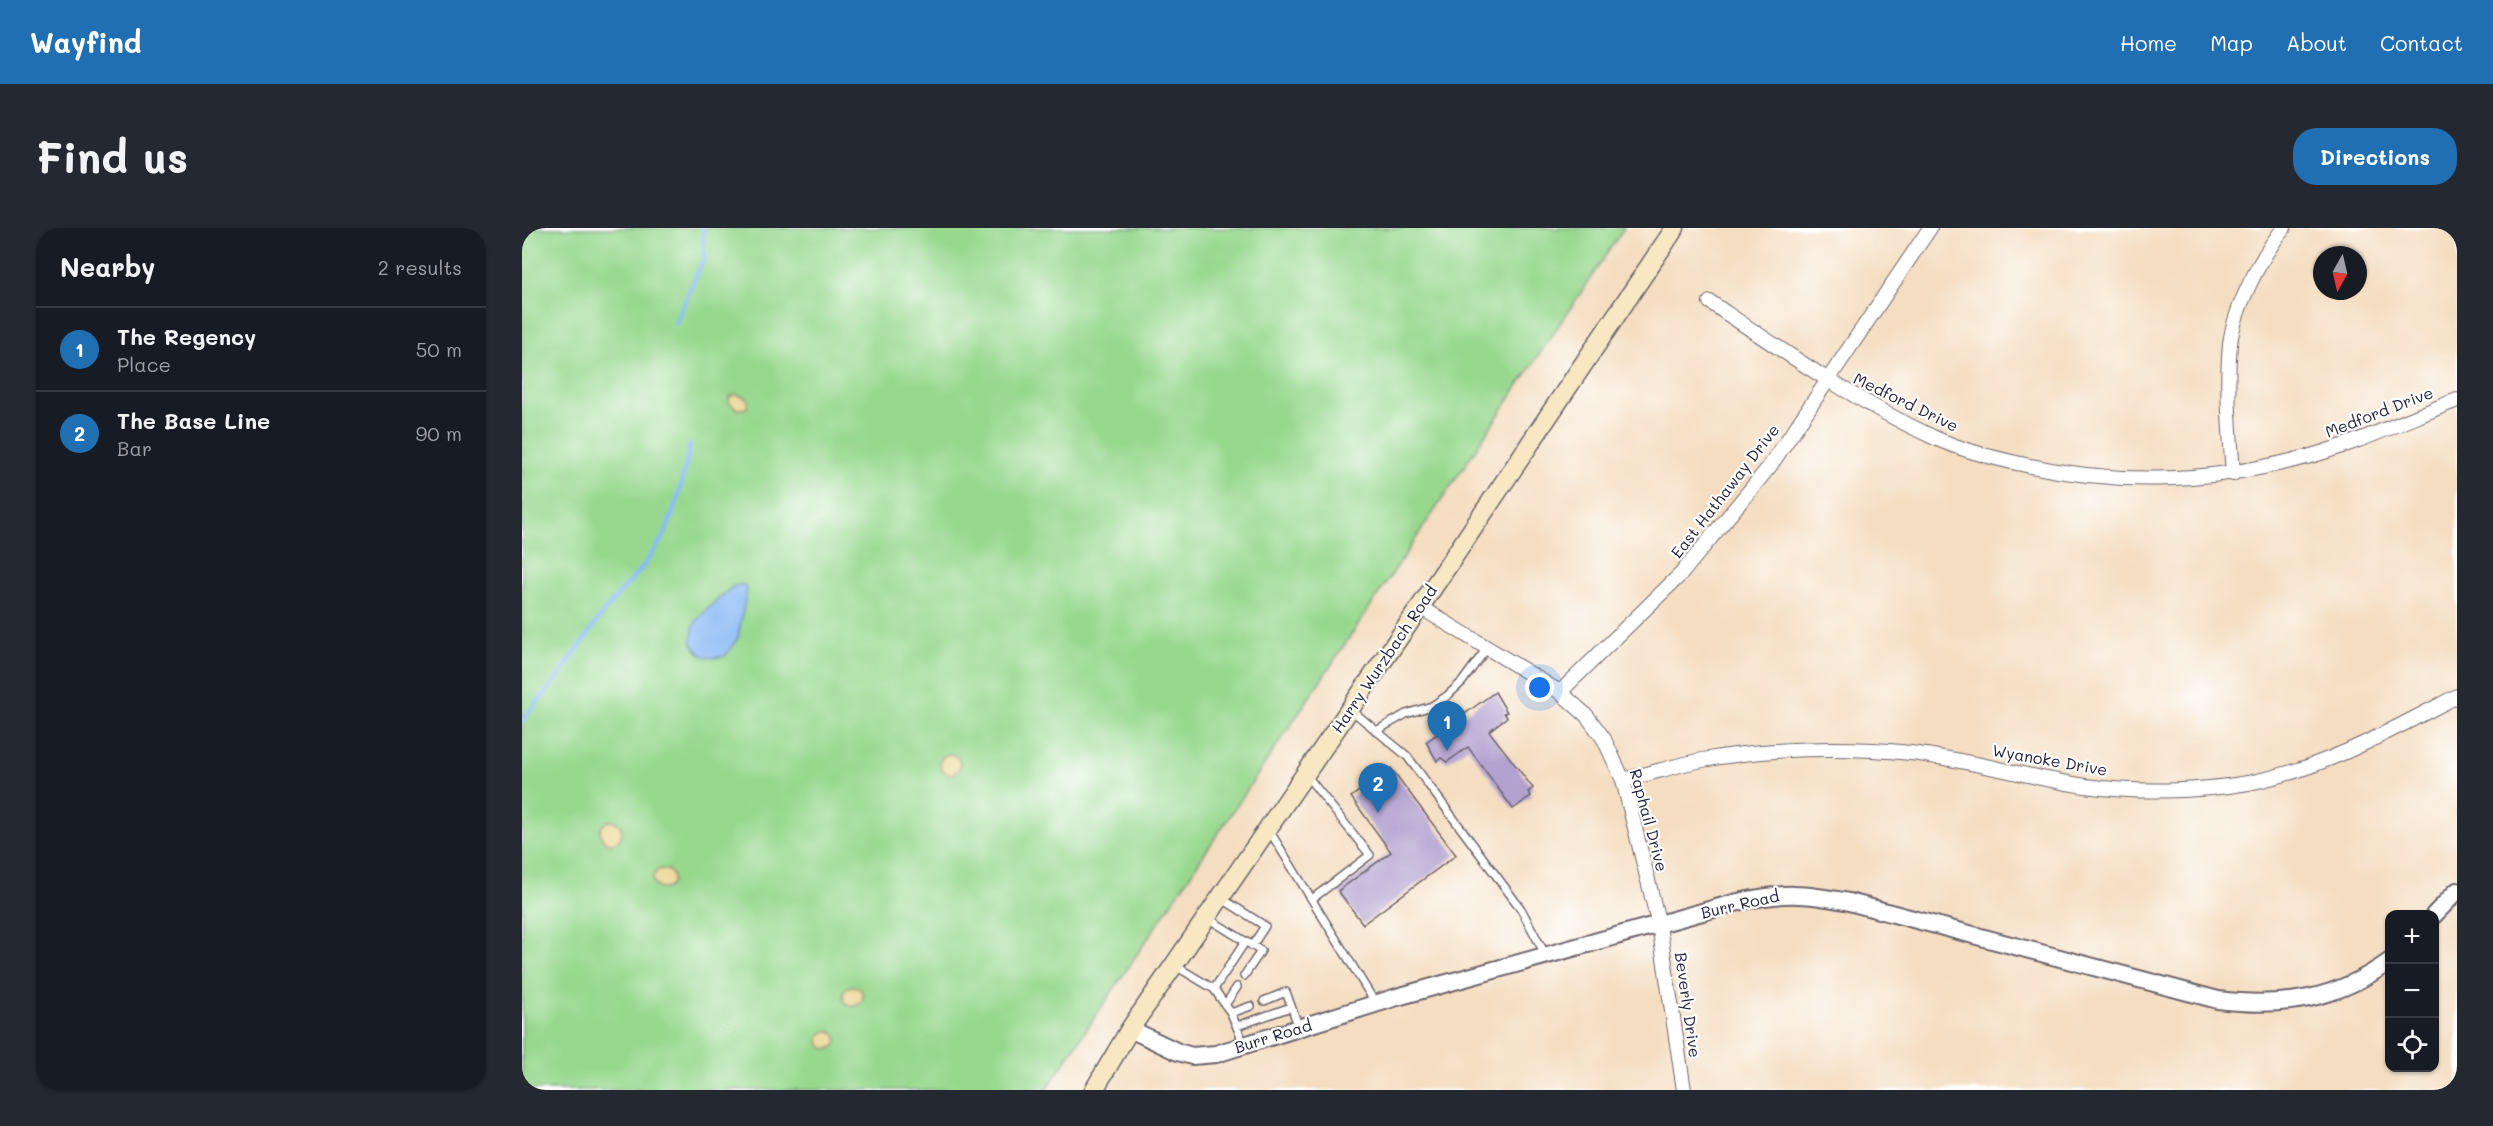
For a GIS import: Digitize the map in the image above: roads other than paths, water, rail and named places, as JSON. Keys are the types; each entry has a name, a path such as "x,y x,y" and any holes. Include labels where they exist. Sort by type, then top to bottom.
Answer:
{"main road":[{"name":"Harry Wurzbach Road","path":"1094,1090 1130,1029 1420,607 1676,228"}],"street":[{"name":"East Hathaway Drive","path":"1560,692 1681,574 1770,466 1930,228"},
{"path":"2233,474 2228,393 2230,343 2237,318 2260,262 2284,228"},
{"name":"Medford Drive","path":"1710,302 1827,381 1936,439 1995,458 2055,472 2117,479 2204,478 2233,474 2298,460 2457,400"},
{"name":"Raphail Drive","path":"1420,607 1560,692 1587,716 1604,739 1623,780 1659,925"},
{"name":"Wyanoke Drive","path":"1623,780 1702,760 1761,752 1886,750 1999,768 2085,786 2201,789 2249,783 2313,766 2364,744 2457,696"},
{"path":"2439,910 2457,891"},
{"name":"Burr Road","path":"1130,1029 1178,1052 1192,1056 1216,1054 1376,1004 1770,895 1807,894 1849,902 2218,1000 2250,1004 2283,1003 2316,997 2358,981 2385,964"},
{"name":"Beverly Drive","path":"1659,925 1684,1090"}],"lane":[{"path":"1376,730 1406,714 1432,706 1447,696 1462,682 1487,648"},
{"path":"1350,709 1407,756 1521,909 1546,956"},
{"path":"1305,774 1370,855 1312,899"},
{"path":"1268,829 1376,1004"},
{"path":"1214,989 1264,926 1221,897"},
{"path":"1206,918 1261,951 1244,976"},
{"path":"1174,965 1214,989 1231,1013 1245,1045"},
{"path":"1225,1005 1237,987"},
{"path":"1264,1001 1286,992 1299,1028"},
{"path":"1231,1013 1251,1006"},
{"path":"1237,1026 1291,1006"}],"water":[{"path":"744,585 747,589 738,638 725,656 709,658 702,655 692,643 695,623 731,588"}],"waterway":[{"path":"675,324 704,258 703,228"},
{"path":"522,721 560,675 605,610 642,568 665,535 678,498 690,445"}],"place":[{"name":"The Regency","path":"1447,751"},
{"name":"The Base Line","path":"1378,813"}]}
